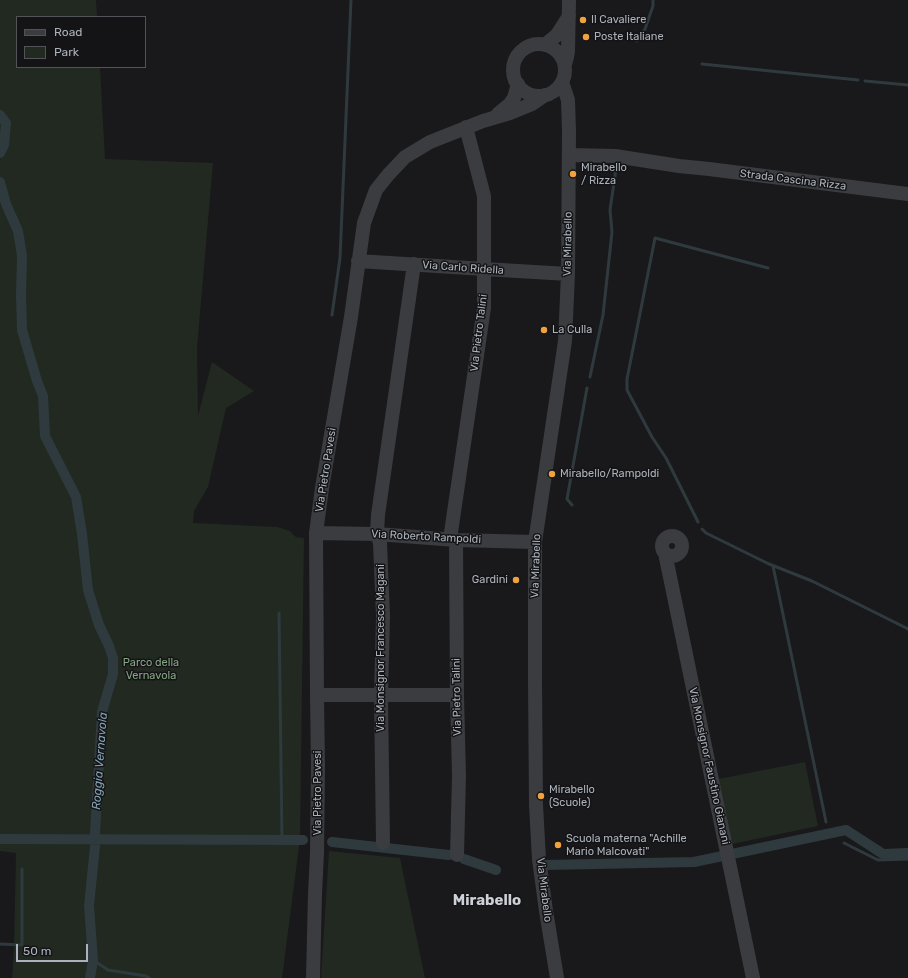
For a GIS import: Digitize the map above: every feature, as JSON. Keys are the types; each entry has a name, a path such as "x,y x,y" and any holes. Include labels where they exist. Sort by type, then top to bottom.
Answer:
{"street":[{"path":"565,64 562,56 557,50 545,45 536,44 528,46 521,51 514,65 513,71 518,84 530,94 539,96 556,90 562,82 565,74 565,64 568,52 569,0"},
{"path":"545,45 557,35 569,16"},
{"name":"Via Mirabello","path":"557,978 539,859 536,797 535,542 565,341 570,155 569,106 562,82"},
{"name":"Via Pietro Pavesi","path":"493,118 510,104 514,98 518,84"},
{"name":"Via Pietro Pavesi","path":"313,978 318,767 316,533 322,488 351,317 364,223 368,208 376,190 405,157 430,142 466,127 510,113 532,104 547,94"},
{"name":"Via Mirabello","path":"547,94 560,103 564,108 569,131"},
{"name":"Via Pietro Talini","path":"457,855 459,776 453,540 484,308 484,196 466,127"},
{"name":"Strada Cascina Rizza","path":"570,155 615,156 679,166 908,194"},
{"name":"Via Carlo Ridella","path":"358,260 568,274"},
{"name":"Via Monsignor Francesco Magani","path":"383,843 383,616 380,543 376,534 414,264"},
{"name":"Via Roberto Rampoldi","path":"316,533 376,534 453,540 535,542"},
{"name":"Via Monsignor Faustino Gianani","path":"665,553 753,978"},
{"path":"317,695 457,695"},
{"name":"Via Pietro Pavesi","path":"304,978 315,894"}],"green space":[{"name":"Parco della Vernavola","path":"0,0 96,0 97,16 16,16 16,68 100,68 105,159 213,163 197,348 198,416 212,362 254,391 226,408 208,487 194,511 193,523 277,527 290,531 296,537 304,538 300,839 282,978 12,978 16,853 0,851"},
{"path":"805,762 818,826 732,844 718,779"},
{"path":"329,851 400,858 425,978 321,978"}],"waterway":[{"path":"332,315 340,258 351,0"},
{"path":"637,41 645,29 653,6 653,0"},
{"path":"702,64 858,80"},
{"path":"865,81 908,85"},
{"name":"Roggia Vernavola","path":"0,115 6,123 4,145 0,153"},
{"path":"590,377 603,315 612,232 610,210 617,162"},
{"name":"Roggia Vernavola","path":"0,182 6,204 18,231 22,256 22,330 43,396 45,436 76,497 82,534 88,590 99,625 113,658 113,674 102,712 95,833"},
{"path":"698,522 666,458 652,437 627,390 627,379 655,238 768,268"},
{"path":"572,505 567,499 587,388"},
{"path":"702,529 706,533 769,564 812,581 908,629"},
{"path":"773,566 826,822"},
{"path":"279,613 282,840"},
{"path":"544,865 694,862 846,830 883,854 908,853"},
{"path":"0,839 303,840"},
{"path":"332,842 449,855"},
{"path":"844,843 878,860 908,859"},
{"name":"Roggia Vernavola","path":"90,978 93,960 89,906 95,846"},
{"path":"464,859 496,870"},
{"path":"0,944 22,945 22,869"},
{"path":"93,960 108,970 146,976 149,978"}],"place":[{"name":"Il Cavaliere","path":"583,20"},
{"name":"Poste Italiane","path":"586,37"},
{"name":"Mirabello / Rizza","path":"573,174"},
{"name":"La Culla","path":"544,330"},
{"name":"Mirabello/Rampoldi","path":"552,474"},
{"name":"Gardini","path":"516,580"},
{"name":"Mirabello (Scuole)","path":"541,796"},
{"name":"Scuola materna \"Achille Mario Malcovati\"","path":"558,845"}],"district":[{"name":"Mirabello","path":"487,901"}]}
